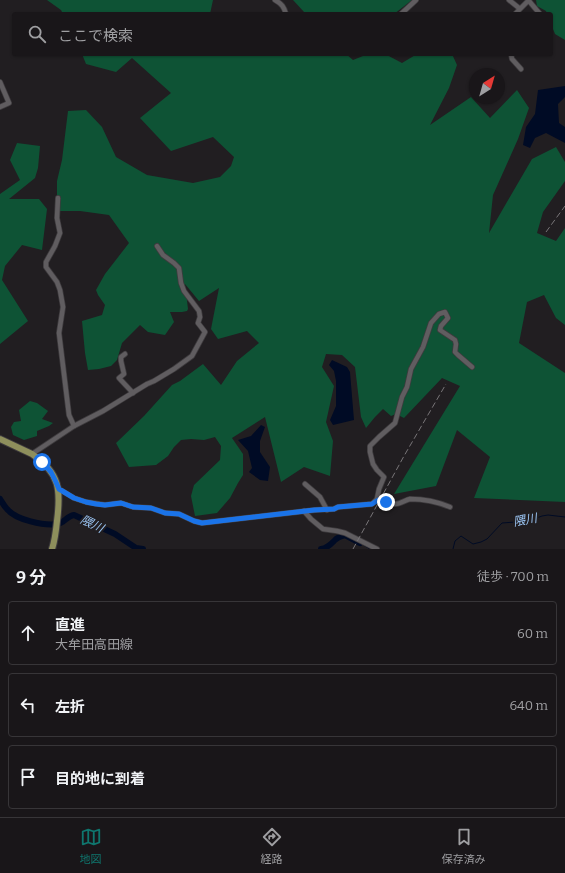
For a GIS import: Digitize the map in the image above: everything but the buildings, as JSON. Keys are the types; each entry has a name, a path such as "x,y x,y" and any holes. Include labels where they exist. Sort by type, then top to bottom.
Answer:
{"main road":[{"path":"0,439 32,454 51,472 55,480 59,489 59,504 52,549"}],"street":[{"path":"276,0 282,4 285,12"},
{"path":"403,12 416,0"},
{"path":"509,0 519,8"},
{"path":"516,12 529,0 538,12"},
{"path":"511,56 512,59 521,69"},
{"path":"0,82 10,103 0,107"},
{"path":"58,198 57,218 60,233 46,262 46,267 57,282 63,307 59,333 69,415 74,426"},
{"path":"32,454 74,426 103,411 174,369 192,356 205,332 198,323 200,317 199,311 184,291 181,283 179,268 163,255 157,246"},
{"path":"378,500 379,489 384,477 373,464 370,446 379,436 395,423 402,397 407,387 411,369 423,346 431,323 439,314 445,312 448,318 441,326 440,330 455,340 456,352 472,367"},
{"path":"125,354 121,358 124,374 119,378 133,393"},
{"path":"305,484 320,497 327,510"},
{"path":"59,489 74,498 86,502 105,505 121,503 133,507 151,508 165,513 179,514 202,523 304,511 327,510 345,506 372,504 378,500 399,504 408,499 421,500 450,507"},
{"path":"304,511 323,529 345,533 377,549"}],"green space":[{"path":"47,0 213,0 210,12 62,12"},
{"path":"293,0 412,0 397,12 304,12"},
{"path":"536,0 565,0 565,40 555,34 553,29 553,12 546,12 537,6"},
{"path":"83,56 348,56 353,60 363,56 389,56 402,63 414,56 453,56 457,65 449,88 430,125 469,98 469,104 477,104 490,118 517,90 529,108 518,139 493,195 489,233 532,159 556,147 565,162 565,181 543,212 537,233 556,241 565,228 565,325 556,318 544,295 527,302 519,343 565,373 565,502 474,498 490,457 457,430 436,486 394,494 460,386 442,378 404,418 396,414 391,416 383,409 366,428 361,417 355,367 342,355 326,354 322,367 334,386 326,422 333,441 330,476 304,467 281,482 265,417 232,438 243,454 243,475 230,498 217,513 195,516 191,496 194,485 220,460 221,446 215,437 204,440 181,440 168,456 156,465 129,467 116,443 144,416 172,385 203,364 221,385 237,361 259,343 247,331 218,339 211,329 219,288 199,301 185,284 188,309 187,311 182,312 170,312 174,322 165,335 148,332 140,325 122,343 117,360 111,366 88,370 82,321 102,315 105,305 96,290 105,274 129,243 109,215 80,211 57,211 57,181 62,160 68,111 86,110 102,127 116,157 147,175 193,183 220,177 231,166 234,157 213,137 171,151 140,118 171,93 132,58 116,72 86,64"},
{"path":"17,143 40,146 38,168 35,178 9,199 39,199 47,209 42,250 22,245 5,266 2,280 28,321 0,344 0,194 20,180 10,160"},
{"path":"30,401 37,403 48,411 42,419 53,423 37,431 37,436 24,440 13,435 11,427 14,422 21,421 19,410"}],"water":[{"path":"565,86 565,97 558,104 559,123 565,127 565,143 546,133 535,138 530,148 523,145 526,127 535,114 538,90"},
{"path":"332,360 347,367 350,372 354,420 333,425 330,420 336,406 336,381 334,371 329,365"},
{"path":"261,425 265,427 260,441 260,452 270,467 268,481 260,480 249,472 252,468 248,451 238,440 251,436"}],"waterway":[{"name":"隈川","path":"0,499 11,513 23,519 38,523 58,524 74,515 115,534 136,548 143,549"},
{"name":"隈川","path":"453,549 455,541 461,536 473,544 481,542 487,539 502,523 529,521 548,515 565,517"},
{"name":"隈川","path":"321,549 327,547 337,538 345,535 360,543"},
{"name":"隈川","path":"360,543 370,549"}],"railway":[{"path":"546,232 565,206"},
{"path":"353,549 404,456 446,384"}],"route":[{"path":"42,462 51,472 59,489 74,498 96,504 105,505 121,503 133,507 157,509 165,513 179,514 202,523 334,509 338,507 372,504 378,500 386,502"}]}
